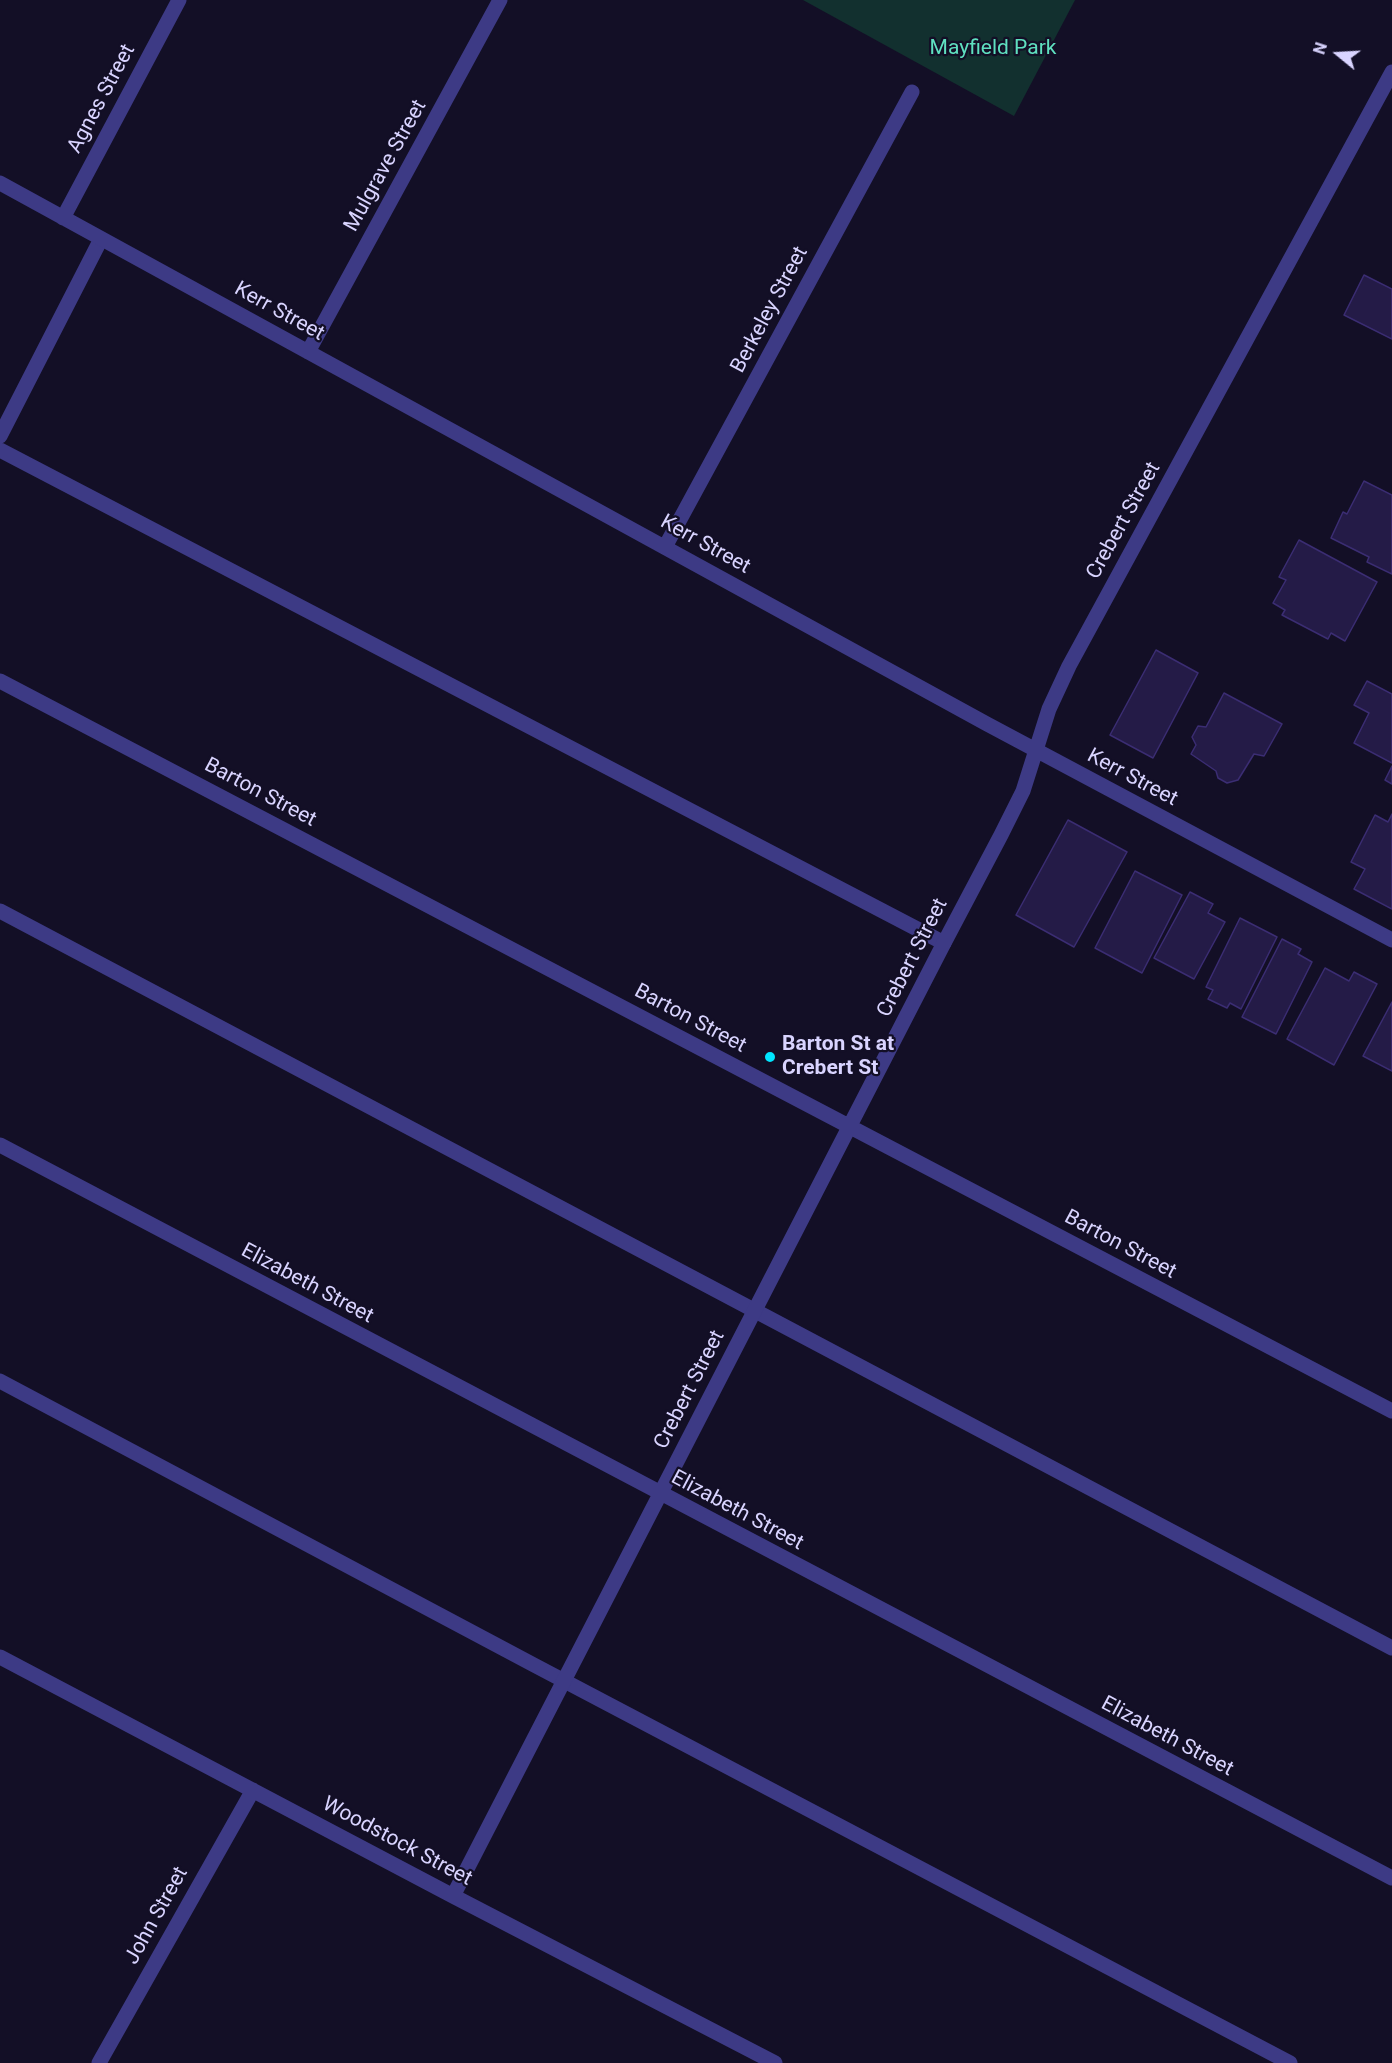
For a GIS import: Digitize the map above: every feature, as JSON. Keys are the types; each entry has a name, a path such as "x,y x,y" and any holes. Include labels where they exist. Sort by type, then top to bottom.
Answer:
{"street":[{"name":"Agnes Street","path":"63,218 179,0"},
{"name":"Mulgrave Street","path":"308,352 500,0"},
{"name":"Crebert Street","path":"453,1896 1018,800 1049,709 1069,666 1392,72"},
{"name":"Berkeley Street","path":"665,547 912,93"},
{"name":"Kerr Street","path":"0,183 1035,750 1392,940"},
{"path":"0,436 101,239"},
{"path":"0,450 944,943"},
{"name":"Barton Street","path":"0,681 1392,1412"},
{"path":"0,911 1392,1648"},
{"name":"Elizabeth Street","path":"0,1145 1392,1878"},
{"path":"0,1380 564,1681 1290,2063"},
{"name":"Woodstock Street","path":"0,1657 775,2063"},
{"name":"John Street","path":"99,2063 253,1790"}],"green space":[{"name":"Mayfield Park","path":"803,0 1075,0 1014,116"}],"building":[{"path":"1364,275 1392,289 1392,339 1344,315"},
{"path":"1364,481 1392,495 1392,574 1367,562 1369,557 1331,538 1343,512 1347,514"},
{"path":"1299,540 1377,582 1345,641 1331,633 1328,639 1282,615 1285,610 1273,603 1286,580 1279,577"},
{"path":"1156,650 1198,673 1153,758 1110,735"},
{"path":"1367,681 1392,694 1392,763 1354,743 1369,713 1354,705"},
{"path":"1224,693 1282,724 1264,756 1254,754 1238,780 1227,783 1218,778 1216,771 1191,754 1196,745 1192,737 1198,726 1206,727"},
{"path":"1392,766 1392,784 1385,780"},
{"path":"1392,814 1392,909 1354,889 1365,869 1351,862 1375,815 1388,822"},
{"path":"1068,820 1127,852 1074,947 1016,915"},
{"path":"1135,871 1182,895 1142,973 1095,948"},
{"path":"1190,892 1213,904 1208,913 1225,922 1194,979 1154,958"},
{"path":"1240,918 1277,937 1241,1009 1230,1003 1227,1008 1208,999 1213,990 1206,987"},
{"path":"1282,939 1301,949 1298,954 1312,962 1276,1034 1242,1017"},
{"path":"1325,968 1349,981 1354,972 1377,984 1334,1065 1287,1039"},
{"path":"1392,1002 1392,1071 1363,1056"}],"place":[{"name":"Barton St at Crebert St","path":"770,1057"}]}
